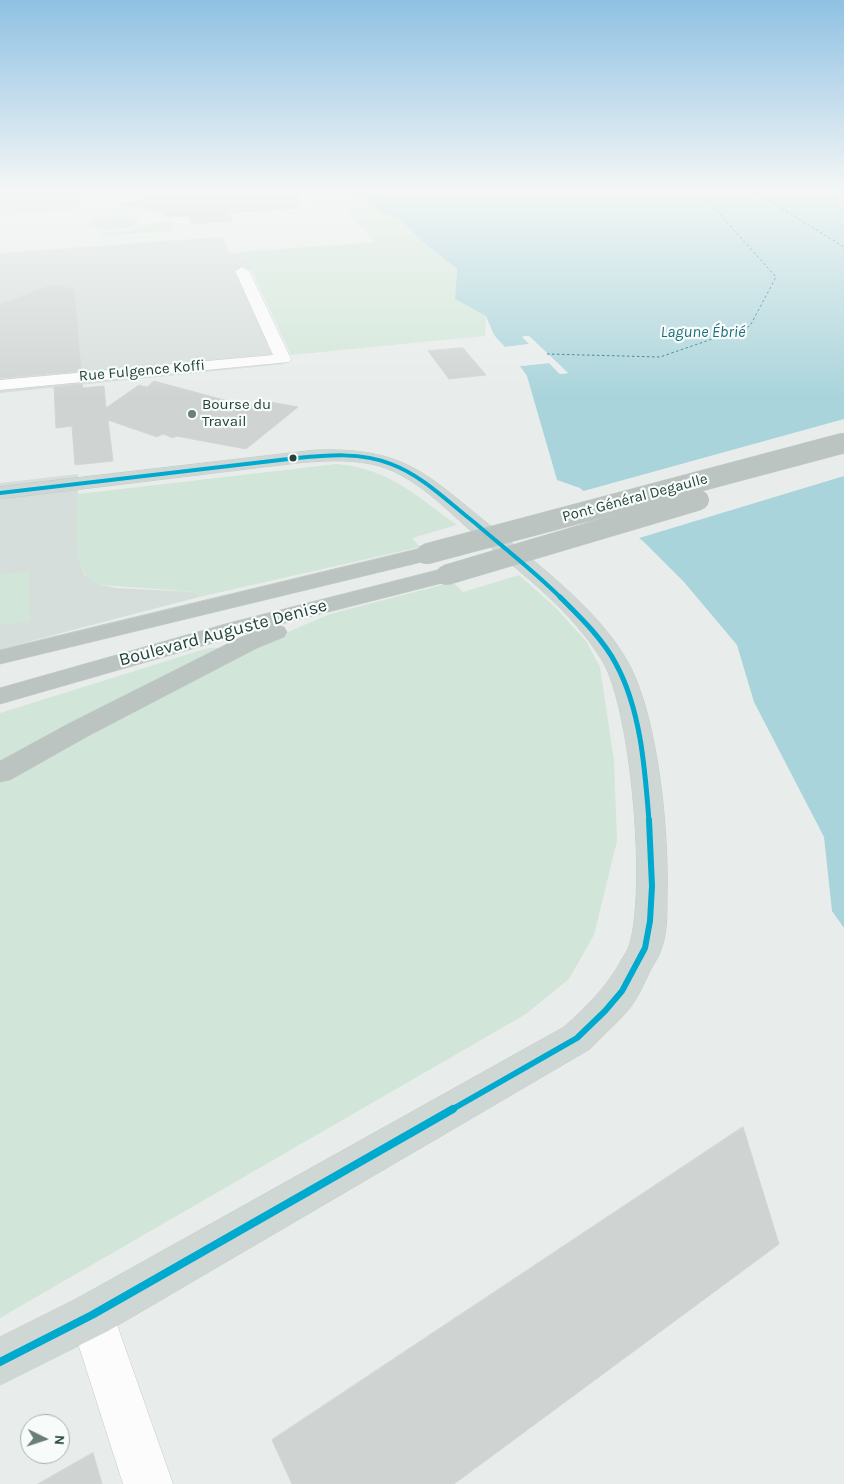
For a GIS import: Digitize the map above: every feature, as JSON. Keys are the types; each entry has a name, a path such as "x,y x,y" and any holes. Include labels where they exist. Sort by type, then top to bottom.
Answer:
{"highway":[{"name":"Pont Général Degaulle","path":"426,554 844,443"},
{"name":"Pont Général Degaulle","path":"446,575 844,458"},
{"name":"Boulevard Auguste Denise","path":"0,657 426,554"},
{"name":"Boulevard Auguste Denise","path":"0,696 174,645 446,575"},
{"path":"0,773 78,730 248,643 350,600"}],"main road":[{"path":"0,493 303,458 338,456 369,457 390,462 423,482 502,545 567,604 599,638 618,666 632,704 643,765 650,843 652,903 646,947 620,994 577,1038 92,1315 0,1362"}],"street":[{"name":"Rue Fulgence Koffi","path":"0,385 283,359 242,271"},
{"path":"92,1315 148,1484"}],"shaded area":[{"path":"0,259 247,259 252,270 238,271 275,354 285,364 0,393"},
{"path":"78,474 78,554 84,574 101,585 116,588 195,592 199,597 0,649 0,483"}],"green space":[{"path":"246,259 445,259 457,269 455,299 486,316 485,336 291,355"},
{"path":"337,464 356,467 387,478 415,494 457,525 412,538 420,547 199,597 195,592 101,585 88,578 81,566 77,535 78,494"},
{"path":"29,571 30,621 0,625 0,575"},
{"path":"519,575 554,606 586,641 600,667 614,761 617,841 594,935 569,979 526,1014 0,1318 0,713 208,648 253,647 330,614 453,582 463,592"}],"water":[{"name":"Lagune Ébrié","path":"445,259 844,259 844,928 832,911 824,837 754,702 737,645 684,582 645,543 580,488 557,480 527,376 520,366 549,363 560,374 568,373 529,336 523,336 530,344 505,347 494,335 486,316 455,299 457,269"}],"pier":[{"path":"529,336 568,373 560,374 549,363 520,366 518,364 549,361 562,371 528,338 532,346 507,349 505,347 529,344 522,337"},
{"path":"844,419 844,476 636,539 580,492"}],"building":[{"path":"52,285 74,289 81,371 0,378 0,305"},
{"path":"463,348 486,375 449,379 428,351"},
{"path":"154,381 250,407 259,400 298,407 246,449 176,436 173,438 163,434 157,437 108,420 113,461 75,465 72,426 56,428 54,387 82,384 83,388 104,386 106,408 139,385 147,387"},
{"path":"743,1127 779,1244 454,1484 292,1484 272,1440"},
{"path":"93,1453 102,1484 38,1484"}],"ferry route":[{"path":"547,354 660,357 750,326 776,277 760,259"}],"transit line":[{"path":"0,493 316,456 336,455 373,458 402,468 427,484 520,560 588,626 616,663 626,686 635,719 642,759 648,802 652,886 650,921 644,951 620,994 577,1038 92,1315 0,1362"}],"place":[{"name":"Bourse du Travail","path":"192,414"}]}
